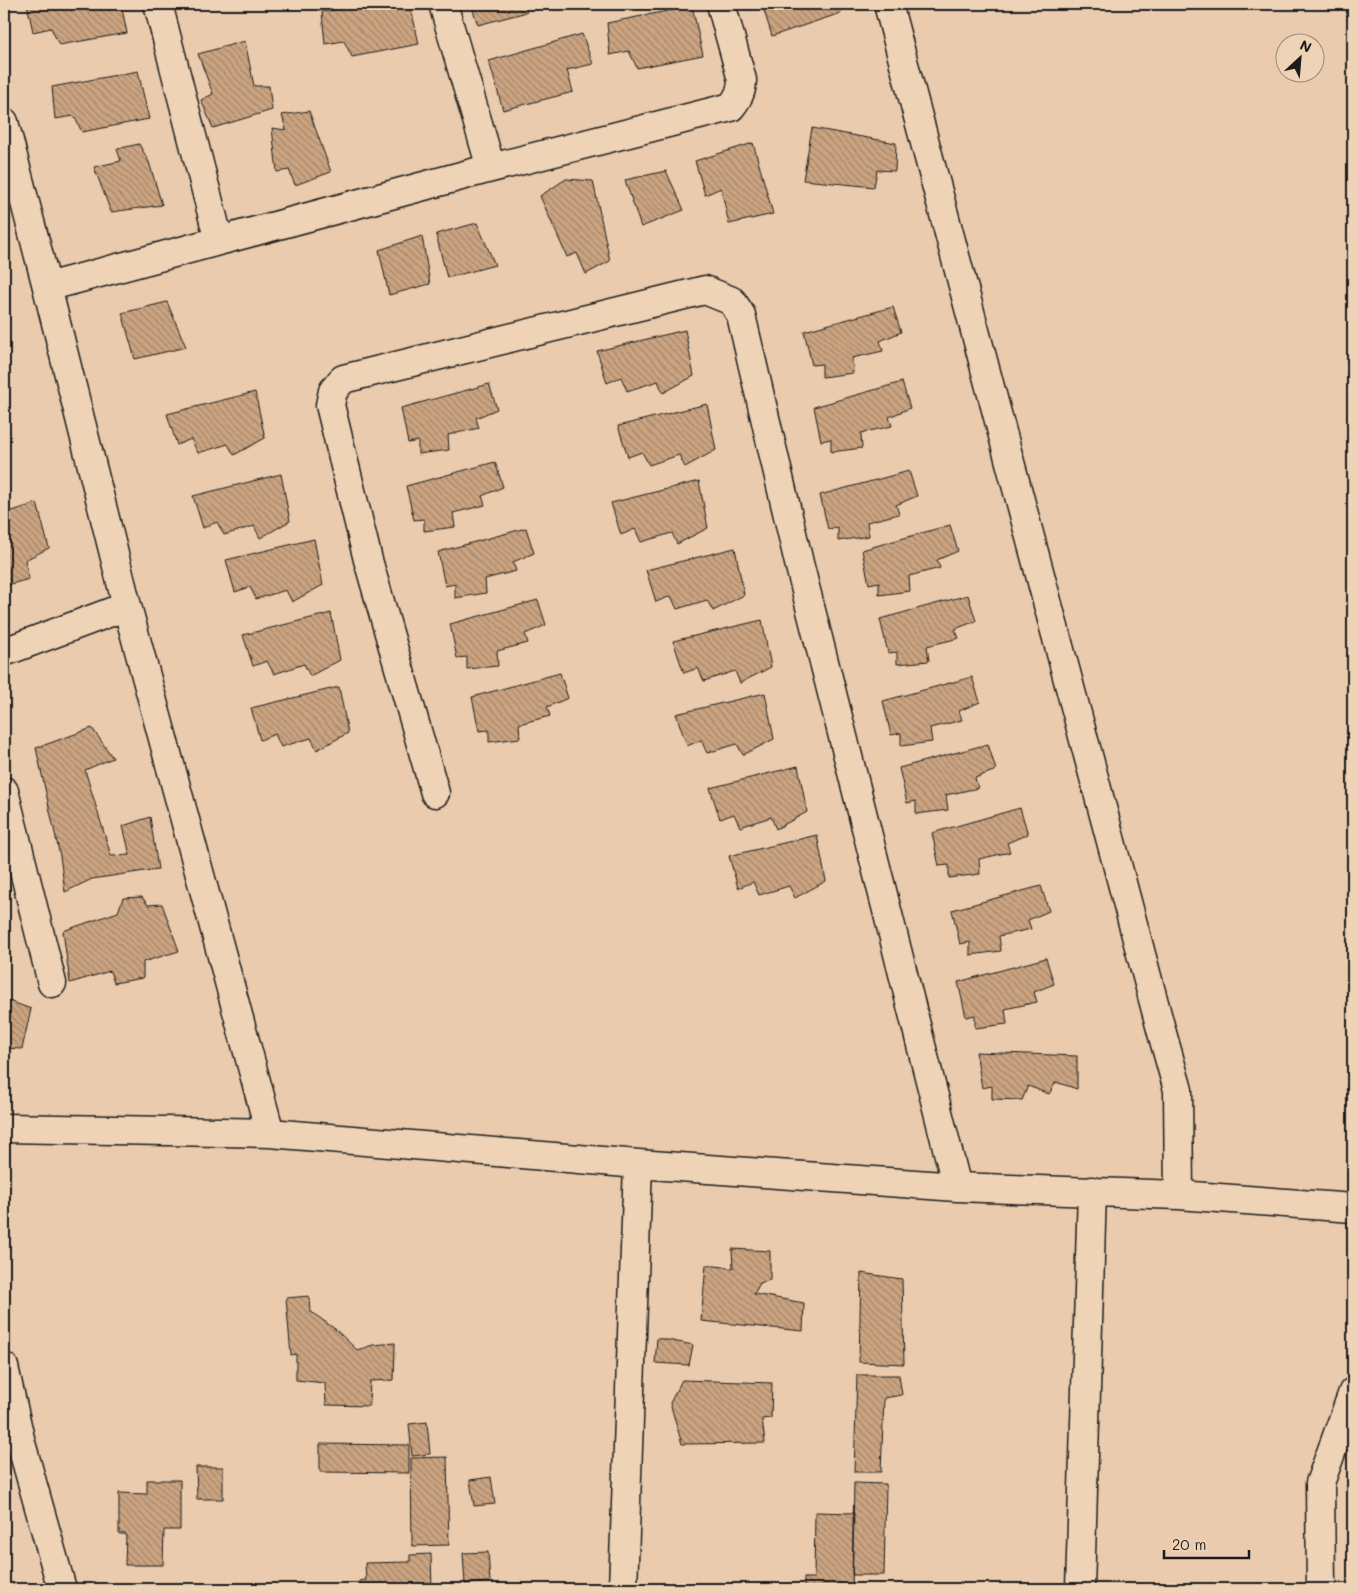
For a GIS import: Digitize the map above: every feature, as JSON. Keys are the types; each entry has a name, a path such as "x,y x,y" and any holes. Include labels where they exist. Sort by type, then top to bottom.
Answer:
{"street":[{"path":"158,4 219,241"},
{"path":"444,4 490,168"},
{"path":"47,287 490,168 731,107 738,99 742,88 742,80 720,4"},
{"path":"888,4 1178,1090 1179,1195"},
{"path":"4,122 127,606 270,1133"},
{"path":"436,793 368,560 330,405 333,391 343,379 705,290 732,301 741,315 799,563 957,1187"},
{"path":"4,652 127,606"},
{"path":"4,790 52,983"},
{"path":"4,1128 270,1133 638,1164 957,1187 1179,1195 1353,1208"},
{"path":"623,1589 638,1164"},
{"path":"1080,1589 1092,1191"},
{"path":"4,1367 21,1443 62,1589"},
{"path":"1320,1589 1320,1483 1353,1392"}],"building":[{"path":"27,4 121,4 127,33 59,45 51,28 33,32"},
{"path":"366,4 410,4 419,44 352,57 344,41 325,44 322,12"},
{"path":"471,4 524,4 527,12 478,25"},
{"path":"762,4 838,4 841,13 772,36"},
{"path":"692,6 703,55 637,68 629,51 610,55 607,23"},
{"path":"582,34 593,64 567,70 573,92 503,110 489,61"},
{"path":"245,41 254,86 269,86 272,110 213,128 201,100 213,94 198,54"},
{"path":"138,71 149,119 82,132 74,116 55,119 52,87"},
{"path":"309,111 331,172 295,185 289,170 277,172 272,128 286,130 282,115"},
{"path":"812,128 896,143 895,171 877,170 874,187 803,180"},
{"path":"753,143 773,214 729,224 721,188 705,195 695,161"},
{"path":"139,144 149,162 162,205 111,212 94,167 121,161 117,149"},
{"path":"666,171 684,210 641,227 625,180"},
{"path":"566,179 593,181 610,261 586,274 577,253 567,257 540,196"},
{"path":"477,223 495,265 447,278 436,234"},
{"path":"422,236 430,284 389,295 379,250"},
{"path":"167,302 186,347 135,359 122,313"},
{"path":"893,307 901,332 880,341 883,351 852,358 853,373 822,377 822,364 812,365 804,331"},
{"path":"685,330 694,376 663,393 658,381 627,391 621,377 607,383 597,351"},
{"path":"902,382 910,408 889,417 892,426 861,433 862,448 831,452 831,439 821,441 814,407"},
{"path":"489,384 497,409 476,418 479,428 448,435 449,450 418,454 418,441 408,443 401,408"},
{"path":"255,392 265,438 234,455 228,444 198,453 191,439 177,445 167,414"},
{"path":"4,404 9,420 4,421"},
{"path":"707,404 716,450 685,467 679,455 649,465 642,452 628,457 618,426"},
{"path":"495,462 503,487 482,496 485,505 453,513 455,527 424,531 424,519 414,520 406,486"},
{"path":"909,471 917,496 896,505 899,514 867,522 869,536 838,541 838,527 828,529 820,495"},
{"path":"281,474 290,521 260,538 254,526 224,535 217,522 203,528 193,496"},
{"path":"699,481 708,528 677,544 672,533 641,542 635,529 621,535 611,503"},
{"path":"4,487 9,512 37,503 49,548 25,560 29,579 4,586"},
{"path":"950,525 958,551 937,560 940,568 909,576 910,591 879,595 879,582 869,584 862,550"},
{"path":"526,528 534,553 513,562 516,571 485,579 486,593 455,598 455,584 445,586 438,552"},
{"path":"314,539 323,585 292,602 286,590 256,599 250,587 235,592 226,560"},
{"path":"735,548 744,595 713,611 707,600 677,609 671,596 656,602 646,570"},
{"path":"968,595 976,621 955,629 959,638 927,646 929,661 897,664 897,652 888,653 880,619"},
{"path":"538,600 546,625 525,634 528,643 497,651 498,666 467,669 467,657 457,658 450,624"},
{"path":"331,613 340,660 310,676 304,664 274,674 267,661 253,666 243,635"},
{"path":"762,620 771,667 740,683 735,671 704,681 698,668 684,673 673,641"},
{"path":"560,673 568,698 547,707 550,716 519,724 520,738 489,742 489,730 479,731 472,697"},
{"path":"972,677 980,702 959,711 962,720 930,728 932,742 901,746 901,733 891,735 883,701"},
{"path":"339,687 348,733 317,750 311,738 281,747 275,734 260,740 251,708"},
{"path":"765,693 774,739 743,755 737,744 707,753 701,740 687,746 676,714"},
{"path":"92,728 113,758 85,770 111,856 130,855 123,826 150,817 158,869 92,879 65,892 60,856 36,748"},
{"path":"988,744 996,770 975,778 978,788 946,795 948,810 916,814 916,801 907,803 899,768"},
{"path":"798,766 807,812 776,829 771,817 740,827 734,814 720,819 710,788"},
{"path":"1020,808 1028,834 1007,843 1010,852 979,859 980,874 949,878 949,865 939,866 932,833"},
{"path":"817,835 826,881 795,898 789,886 759,895 753,882 738,888 729,856"},
{"path":"1041,886 1049,911 1028,920 1031,929 999,936 1001,951 970,955 970,942 960,944 952,910"},
{"path":"142,897 148,905 162,904 179,951 143,962 143,978 114,983 110,971 70,983 63,931 118,912 123,898"},
{"path":"4,931 8,932 4,974"},
{"path":"1046,958 1054,984 1034,992 1037,1002 1005,1009 1007,1024 975,1028 975,1015 966,1017 958,982"},
{"path":"4,999 31,1009 22,1049 4,1048"},
{"path":"976,1052 1077,1056 1077,1089 1056,1082 1049,1094 1028,1086 1022,1100 992,1099 992,1086 982,1088"},
{"path":"732,1249 770,1251 770,1280 760,1283 754,1294 804,1303 803,1331 701,1321 706,1265 733,1268"},
{"path":"861,1273 902,1279 904,1364 859,1362"},
{"path":"309,1296 310,1311 335,1329 357,1350 373,1345 395,1343 394,1380 370,1381 369,1406 326,1405 325,1383 296,1380 296,1354 291,1355 286,1298"},
{"path":"657,1338 693,1345 689,1365 655,1363"},
{"path":"857,1375 899,1375 902,1395 884,1398 881,1472 854,1472"},
{"path":"682,1380 772,1383 771,1418 762,1419 765,1443 682,1444 670,1403"},
{"path":"427,1422 430,1454 412,1456 409,1424"},
{"path":"320,1444 409,1445 409,1473 320,1472"},
{"path":"447,1457 449,1545 412,1546 411,1458"},
{"path":"196,1467 223,1467 223,1499 197,1499"},
{"path":"491,1477 495,1504 474,1506 470,1480"},
{"path":"147,1480 180,1480 180,1530 164,1530 163,1565 125,1565 126,1534 119,1534 119,1493 147,1494"},
{"path":"854,1483 886,1484 884,1575 852,1575"},
{"path":"815,1512 854,1513 852,1589 804,1589 804,1578 814,1578"},
{"path":"488,1552 490,1582 465,1584 463,1553"},
{"path":"431,1554 432,1589 359,1589 359,1581 366,1580 365,1563 410,1562 410,1555"}]}
